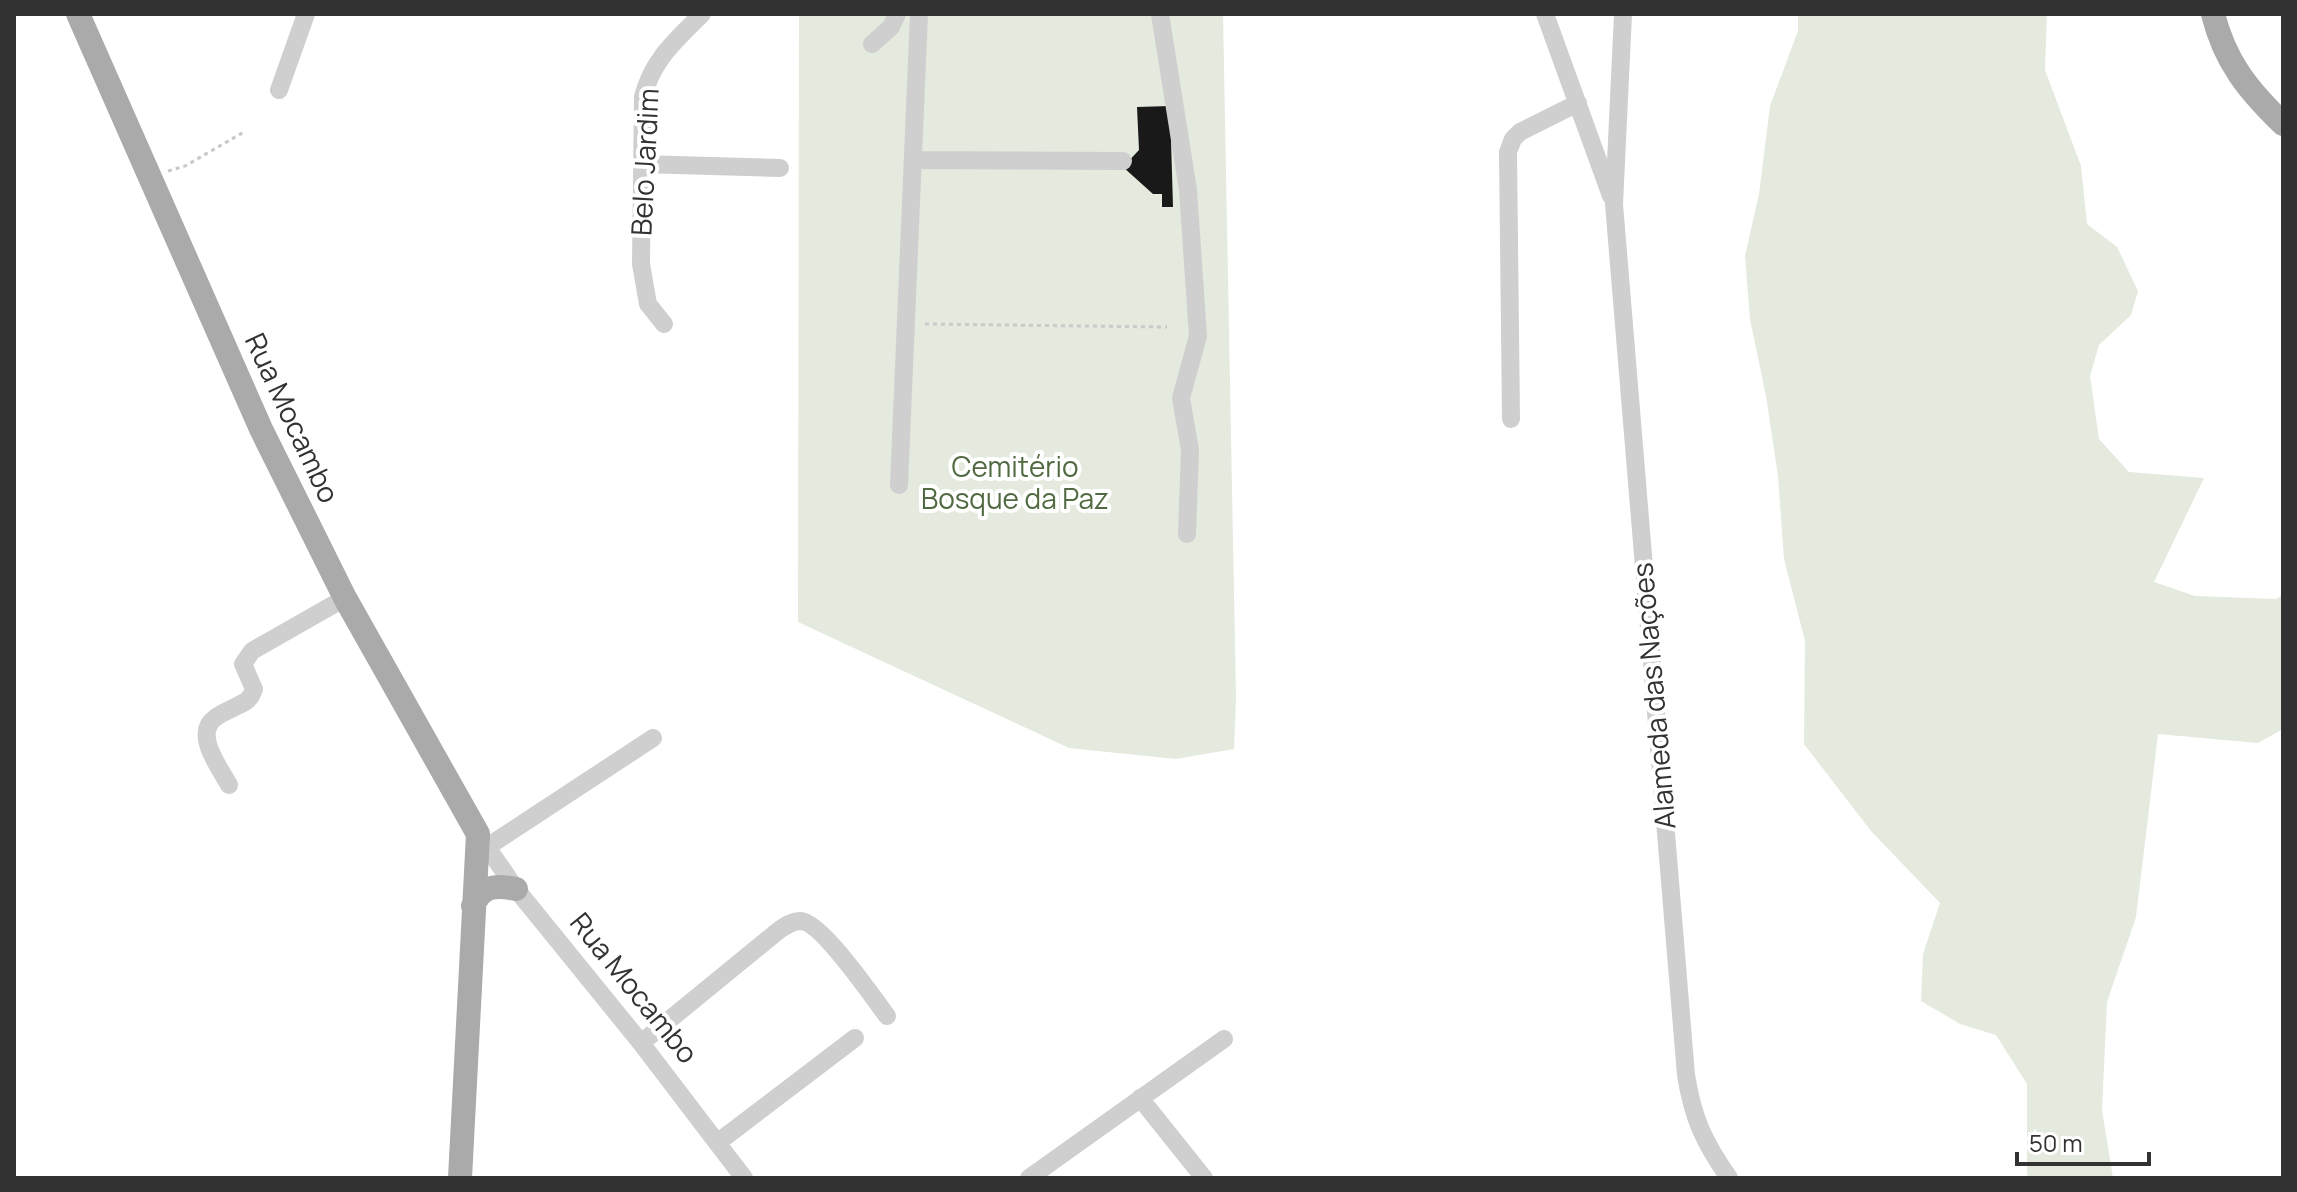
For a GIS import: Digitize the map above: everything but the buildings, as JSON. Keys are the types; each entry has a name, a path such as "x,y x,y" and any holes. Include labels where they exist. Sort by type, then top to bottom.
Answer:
{"main road":[{"name":"Rua Mocambo","path":"78,14 261,429 345,598 483,841"},
{"path":"2213,14 2232,65 2254,95 2283,124"},
{"path":"460,1178 473,906 483,841"},
{"path":"473,906 477,896 488,888 516,889"}],"street":[{"path":"279,90 306,14"},
{"name":"Belo Jardim","path":"664,324 648,304 643,286 643,97 646,82 659,58 702,14"},
{"path":"872,44 891,27 897,14"},
{"path":"899,485 919,14"},
{"path":"1160,14 1188,190 1198,336 1181,398 1190,450 1187,534"},
{"name":"Alameda das Nações","path":"1545,14 1614,204"},
{"name":"Alameda das Nações","path":"1623,14 1614,204 1686,1075 1690,1104 1700,1132 1729,1178"},
{"path":"1511,419 1508,152 1513,139 1520,132 1578,103"},
{"path":"914,160 1123,161"},
{"path":"641,164 780,168"},
{"path":"229,785 206,735 213,718 247,701 253,694 244,661 252,651 345,598"},
{"path":"483,841 653,738"},
{"name":"Rua Mocambo","path":"483,841 516,889 641,1043 744,1178"},
{"path":"641,1043 778,931 804,921 829,941 887,1016"},
{"path":"717,1143 855,1038"},
{"path":"1029,1178 1224,1039"},
{"path":"1140,1098 1204,1178"}],"path":[{"path":"149,176 185,166 244,132"},
{"path":"905,324 1167,327"}],"green space":[{"name":"Cemitério Bosque da Paz","path":"799,14 1223,14 1236,699 1234,749 1176,759 1069,748 798,622"},
{"path":"1798,14 2047,14 2045,70 2081,166 2087,224 2117,247 2138,291 2131,315 2099,345 2090,376 2099,439 2129,472 2204,478 2154,582 2195,596 2276,599 2283,595 2283,729 2258,743 2158,734 2136,917 2107,1002 2102,1110 2113,1178 2029,1178 2027,1084 1996,1035 1960,1024 1921,1001 1923,954 1940,903 1871,831 1804,744 1805,641 1784,559 1778,476 1750,319 1745,256 1759,194 1770,106 1798,31"}]}
